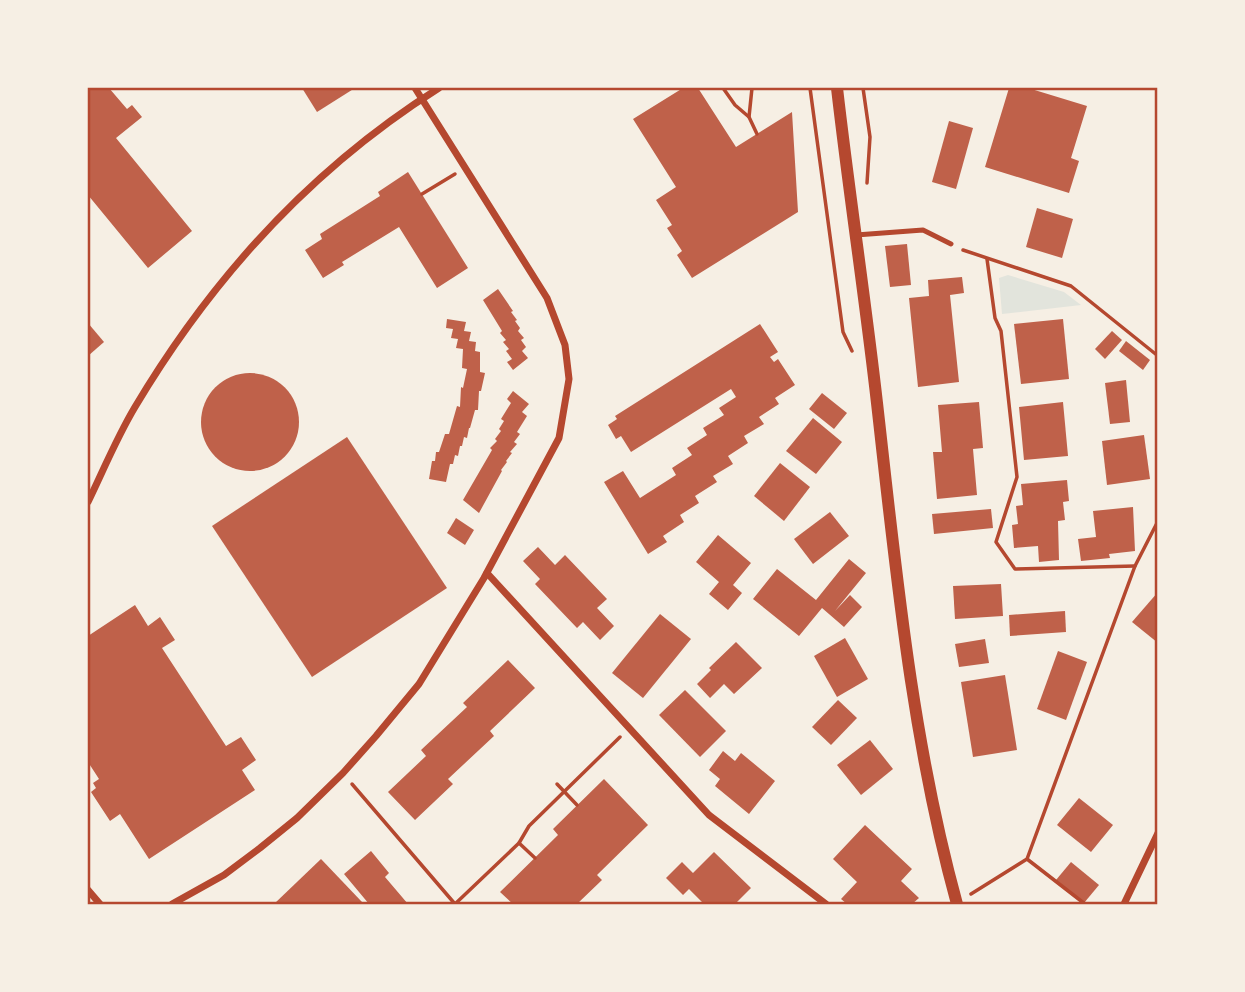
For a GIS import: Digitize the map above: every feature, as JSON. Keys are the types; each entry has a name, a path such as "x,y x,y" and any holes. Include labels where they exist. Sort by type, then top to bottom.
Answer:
{"street":[{"path":"172,905 224,875 297,818 343,773 419,684 487,573 559,438 569,379 565,345 547,298 415,88"},
{"path":"88,502 148,385 252,246 326,171 439,88"},
{"path":"837,88 905,647 956,901"},
{"path":"487,573 709,815 826,905"},
{"path":"1124,905 1157,833"},
{"path":"88,890 100,905"}],"lane":[{"path":"856,235 923,230 951,244"}],"path":[{"path":"723,88 735,105 750,117"},
{"path":"752,88 750,117 757,134"},
{"path":"810,88 843,332 854,355"},
{"path":"863,88 870,136 867,183"},
{"path":"422,194 439,184"},
{"path":"951,244 987,259 1071,286 1157,356"},
{"path":"987,259 995,318 1001,331 1017,477 996,542 1015,569 1136,566"},
{"path":"956,901 973,894 1027,859 1136,566 1157,521"},
{"path":"343,773 455,904 519,843 529,826 629,728"},
{"path":"557,785 577,805"},
{"path":"519,843 535,858"},
{"path":"1027,859 1085,905"}],"shaded area":[{"path":"1008,275 1064,292 1081,305 1002,314 999,278"}],"building":[{"path":"88,88 109,88 127,109 132,105 142,117 116,138 192,231 148,268 88,195"},
{"path":"302,88 355,88 317,112"},
{"path":"683,88 698,88 736,147 792,112 798,212 692,278 677,255 682,251 667,228 672,225 656,200 676,187 633,119"},
{"path":"1009,88 1028,88 1087,106 1071,158 1079,161 1069,193 985,167"},
{"path":"949,121 973,128 956,189 932,182"},
{"path":"408,172 468,268 437,288 399,227 342,262 344,265 323,278 305,250 322,239 320,234 380,196 378,192"},
{"path":"1037,208 1073,219 1062,258 1026,247"},
{"path":"907,244 911,285 890,287 885,246"},
{"path":"962,277 964,293 950,295 959,382 918,387 909,298 929,296 928,280"},
{"path":"498,289 513,311 511,312 520,328 518,331 524,338 521,340 526,347 522,351 528,358 513,370 507,362 512,359 503,342 506,340 483,300"},
{"path":"447,319 466,322 464,331 471,332 469,341 476,342 475,351 480,352 480,372 485,373 479,391 478,410 475,410 467,438 464,437 458,456 455,455 453,464 450,464 446,482 429,479 432,461 435,461 436,452 439,452 445,434 449,434 457,406 460,407 461,387 463,388 467,369 462,368 463,349 456,348 458,339 451,338 453,329 446,328"},
{"path":"1063,319 1069,379 1021,384 1014,324"},
{"path":"88,323 104,342 88,356"},
{"path":"760,324 778,352 770,357 774,362 778,359 795,385 775,398 779,404 759,417 764,424 744,436 748,443 728,456 733,464 713,476 717,482 695,496 699,503 680,515 684,522 663,536 667,542 648,554 604,482 623,471 640,498 676,475 672,468 692,455 687,448 707,435 703,428 724,415 719,408 736,397 731,389 631,452 621,436 616,439 608,425 617,419 615,416"},
{"path":"1112,331 1122,340 1105,359 1095,349"},
{"path":"1126,341 1150,360 1143,370 1119,351"},
{"path":"240,373 260,373 285,387 296,403 299,422 296,441 285,457 260,471 240,471 223,463 209,449 201,432 201,412 209,395 223,381"},
{"path":"1126,380 1130,422 1110,424 1105,383"},
{"path":"513,391 529,404 522,412 527,416 517,432 520,434 514,442 517,444 510,452 512,453 479,513 463,500 492,450 490,448 497,441 495,439 504,421 501,419 511,403 507,399"},
{"path":"822,393 847,413 834,429 809,409"},
{"path":"979,402 983,448 973,449 977,495 937,499 933,452 942,452 938,405"},
{"path":"1063,402 1068,456 1024,460 1019,407"},
{"path":"813,418 842,442 816,474 786,451"},
{"path":"1144,435 1150,479 1107,485 1102,441"},
{"path":"347,437 447,588 312,677 212,526"},
{"path":"780,463 810,487 784,521 754,496"},
{"path":"1067,480 1069,501 1063,502 1065,520 1058,521 1059,560 1039,562 1038,546 1014,548 1012,525 1018,524 1016,506 1023,505 1021,484"},
{"path":"1133,507 1135,551 1109,554 1110,558 1081,561 1078,539 1096,537 1093,511"},
{"path":"991,509 993,528 934,534 932,514"},
{"path":"830,512 849,536 813,564 794,539"},
{"path":"456,518 474,530 465,545 447,533"},
{"path":"718,535 751,563 733,585 742,593 728,610 709,594 719,582 696,562"},
{"path":"538,547 555,565 565,555 607,599 597,608 614,626 600,640 583,622 577,628 535,584 540,579 523,561"},
{"path":"849,559 866,573 835,611 850,595 862,607 844,627 822,608 799,636 753,599 777,569 816,600"},
{"path":"1001,584 1003,616 955,619 953,586"},
{"path":"1158,592 1158,643 1132,622"},
{"path":"135,605 148,626 160,617 175,640 162,648 226,746 241,737 256,760 242,770 255,790 149,859 120,814 110,821 91,792 96,788 93,783 99,779 88,762 88,636"},
{"path":"1065,611 1066,632 1010,636 1009,615"},
{"path":"660,614 691,639 643,698 612,673"},
{"path":"845,638 868,679 837,697 814,656"},
{"path":"985,639 989,663 959,667 955,644"},
{"path":"736,642 762,668 734,694 724,684 710,698 697,684"},
{"path":"1058,651 1087,662 1066,720 1037,709"},
{"path":"508,660 535,688 490,731 494,736 448,779 453,784 415,820 388,792 426,756 421,750 467,707 463,703"},
{"path":"1005,675 1017,750 973,757 961,682"},
{"path":"685,690 726,731 700,757 659,715"},
{"path":"838,700 857,718 831,745 812,727"},
{"path":"870,740 893,769 861,795 837,765"},
{"path":"723,751 735,761 741,753 775,781 749,814 715,786 720,779 709,770"},
{"path":"604,779 648,825 597,875 602,880 577,904 513,904 500,892 558,835 553,829"},
{"path":"1079,798 1113,825 1091,852 1057,825"},
{"path":"865,825 912,869 901,881 919,898 912,904 847,904 841,899 857,882 833,859"},
{"path":"371,851 389,873 385,877 408,904 369,904 344,874"},
{"path":"714,852 751,888 735,904 704,904 689,889 683,895 666,878 682,862 693,873"},
{"path":"321,859 362,902 360,904 274,904"},
{"path":"1071,862 1099,885 1084,903 1056,880"}]}
